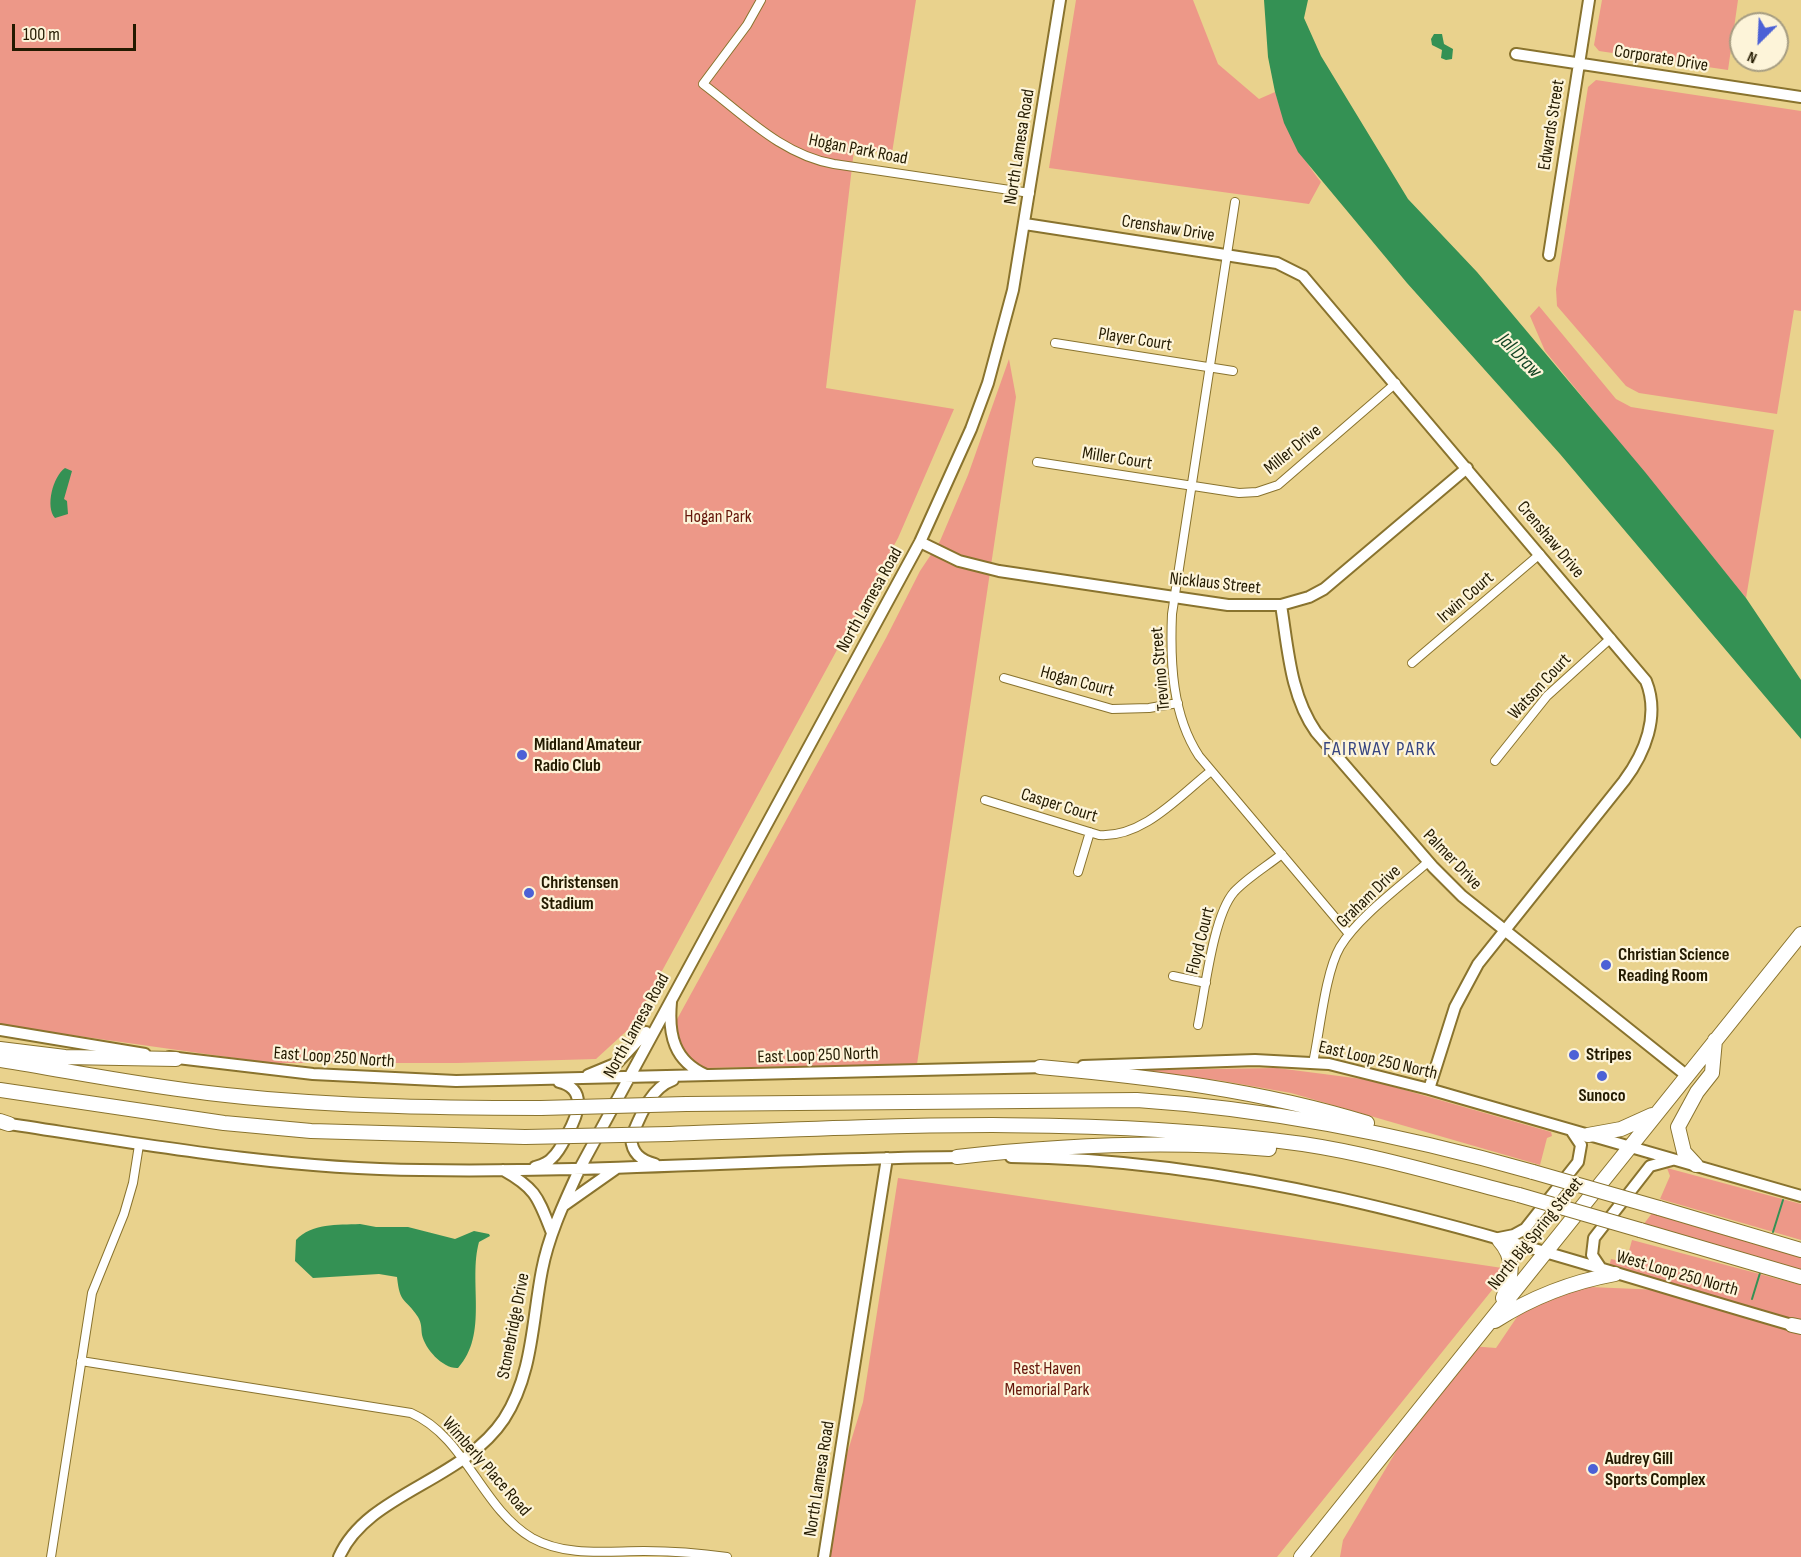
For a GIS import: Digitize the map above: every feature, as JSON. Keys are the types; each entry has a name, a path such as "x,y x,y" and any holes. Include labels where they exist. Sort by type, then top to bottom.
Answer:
{"highway":[{"name":"North Big Spring Street","path":"1301,1557 1801,934"},
{"path":"1696,1165 1684,1152 1678,1136 1678,1127 1697,1092 1712,1073 1715,1039"},
{"path":"0,1049 65,1057 176,1059"},
{"path":"0,1060 206,1093 378,1106 541,1108 686,1104 1137,1100 1195,1104 1310,1119 1455,1150"},
{"path":"1040,1067 1178,1081 1266,1096 1331,1112 1801,1250"},
{"path":"0,1090 224,1123 311,1131 525,1137 832,1128 1050,1126 1157,1128 1305,1145 1431,1172 1519,1195 1801,1277"},
{"path":"1588,1135 1621,1129 1646,1119 1658,1110"},
{"path":"957,1157 1068,1146 1203,1145 1290,1151 1431,1172"},
{"path":"1496,1239 1508,1250 1512,1264 1498,1310"},
{"path":"1485,1327 1510,1311 1558,1288 1609,1272"}],"main road":[{"name":"North Lamesa Road","path":"580,1168 920,542 971,429 988,383 1013,290 1060,0"},
{"name":"Edwards Street","path":"1549,255 1589,0"},
{"name":"Corporate Drive","path":"1516,54 1801,97"},
{"name":"Crenshaw Drive","path":"1025,224 1277,263 1303,276 1646,681 1652,708 1646,744 1630,774 1478,964 1463,988 1429,1089"},
{"name":"Nicklaus Street","path":"920,542 959,561 999,571 1245,607 1281,605 1309,597 1324,589 1467,468"},
{"name":"Palmer Drive","path":"1281,605 1296,694 1305,716 1316,732 1428,862 1468,901 1686,1075"},
{"path":"671,998 670,1031 674,1046 690,1066 709,1077"},
{"path":"567,1079 602,1070 617,1063 639,1041 671,998"},
{"name":"East Loop 250 North","path":"0,1030 176,1059 356,1077 456,1081 709,1077 1255,1060 1313,1063 1372,1073 1630,1146"},
{"path":"658,1165 634,1152 631,1138 654,1092 671,1081 709,1077"},
{"path":"520,1169 533,1168 551,1159 578,1113 579,1099 572,1087 555,1081 534,1080"},
{"path":"3,1122 139,1145 309,1164 418,1170 580,1168 887,1158 1081,1159 1200,1171 1373,1204 1544,1253"},
{"path":"1496,1239 1509,1237 1525,1229 1578,1162 1581,1145 1570,1130"},
{"path":"1630,1146 1801,1196"},
{"name":"North Lamesa Road","path":"824,1557 887,1158"},
{"path":"1609,1272 1592,1255 1594,1238 1650,1166 1662,1161 1678,1160"},
{"path":"563,1207 618,1167"},
{"name":"Stonebridge Drive","path":"339,1557 348,1541 372,1515 463,1460 478,1449 503,1420 520,1387 533,1333 542,1269 552,1233 580,1168"},
{"path":"503,1169 528,1184 537,1196 552,1233"},
{"name":"West Loop 250 North","path":"1544,1253 1798,1327"}],"street":[{"name":"Hogan Park Road","path":"761,0 743,31 704,84 789,149 809,158 1030,192"},
{"name":"Trevino Street","path":"1235,202 1174,597 1170,643 1178,703 1190,742 1211,771 1349,934"},
{"name":"Player Court","path":"1055,343 1233,371"},
{"name":"Miller Drive","path":"1192,485 1248,493 1278,485 1395,384"},
{"name":"Miller Court","path":"1038,462 1192,485"},
{"name":"Irwin Court","path":"1412,663 1540,554"},
{"name":"Watson Court","path":"1495,761 1547,696 1611,638"},
{"name":"Hogan Court","path":"1004,678 1112,709 1149,708 1178,703"},
{"name":"Casper Court","path":"985,800 1090,832 1117,835 1138,827 1211,771"},
{"path":"1078,872 1090,832"},
{"name":"Floyd Court","path":"1198,1025 1219,921 1227,901 1236,890 1282,854"},
{"name":"Graham Drive","path":"1313,1063 1332,966 1340,947 1349,934 1428,862"},
{"path":"1173,976 1206,983"},
{"path":"51,1557 92,1293 124,1214 133,1183 139,1145"},
{"name":"Wimberly Place Road","path":"81,1361 401,1410 421,1417 432,1426 463,1460 516,1526 547,1544 579,1552 673,1551 727,1557"}],"green space":[{"name":"Hogan Park","path":"0,0 916,0 892,153 854,150 826,388 954,409 898,538 632,1026 596,1059 457,1063 270,1063 0,1025"},
{"path":"1076,0 1193,0 1218,64 1259,99 1275,92 1294,139 1321,182 1309,204 1049,168"},
{"path":"1602,0 1738,0 1736,12 1729,12 1728,70 1599,51 1594,45"},
{"path":"1596,80 1801,111 1801,311 1794,310 1777,414 1639,393 1626,386 1557,306 1556,289 1588,87"},
{"path":"1539,306 1616,399 1631,407 1774,430 1746,598 1545,351 1530,316"},
{"path":"1009,359 1016,397 917,1064 704,1068 691,1060 683,1050 675,1023 886,638 920,571 940,541 968,475"},
{"path":"1277,1068 1370,1080 1551,1132 1552,1136 1547,1138 1540,1165 1291,1093 1217,1080 1150,1074 1150,1070"},
{"path":"1667,1168 1801,1204 1801,1240 1660,1199 1670,1176"},
{"name":"Rest Haven Memorial Park","path":"898,1178 1509,1269 1277,1557 828,1557 842,1470 863,1402"},
{"path":"1653,1212 1801,1256 1801,1270 1643,1225"},
{"path":"1632,1240 1801,1285 1801,1321 1609,1267 1611,1259 1626,1262"},
{"name":"Audrey Gill Sports Complex","path":"1565,1286 1662,1290 1801,1334 1801,1557 1340,1557 1343,1540 1428,1398 1470,1346 1496,1348 1519,1314"}],"water":[{"name":"Jal Draw","path":"1264,0 1308,0 1304,18 1321,56 1408,199 1477,272 1645,472 1746,598 1801,680 1801,739 1560,454 1407,283 1298,152 1284,123 1275,92 1268,57"},
{"path":"1434,34 1442,34 1444,44 1453,49 1452,59 1441,58 1442,50 1432,45 1431,39"},
{"path":"65,468 72,471 64,499 67,501 68,514 55,518 51,507 52,492 57,478"},
{"path":"360,1224 376,1227 408,1227 455,1239 474,1231 489,1234 490,1236 479,1242 476,1258 473,1340 458,1368 441,1362 427,1346 419,1319 402,1297 397,1277 379,1274 313,1278 295,1261 296,1240 302,1234 325,1226"}],"waterway":[{"path":"1773,1232 1783,1200"},
{"path":"1752,1299 1760,1273"}],"place":[{"name":"Midland Amateur Radio Club","path":"522,755"},
{"name":"Christensen Stadium","path":"529,893"},
{"name":"Christian Science Reading Room","path":"1606,965"},
{"name":"Stripes","path":"1574,1055"},
{"name":"Sunoco","path":"1602,1076"},
{"name":"Audrey Gill Sports Complex","path":"1593,1469"}],"district":[{"name":"FAIRWAY PARK","path":"1380,750"}]}
